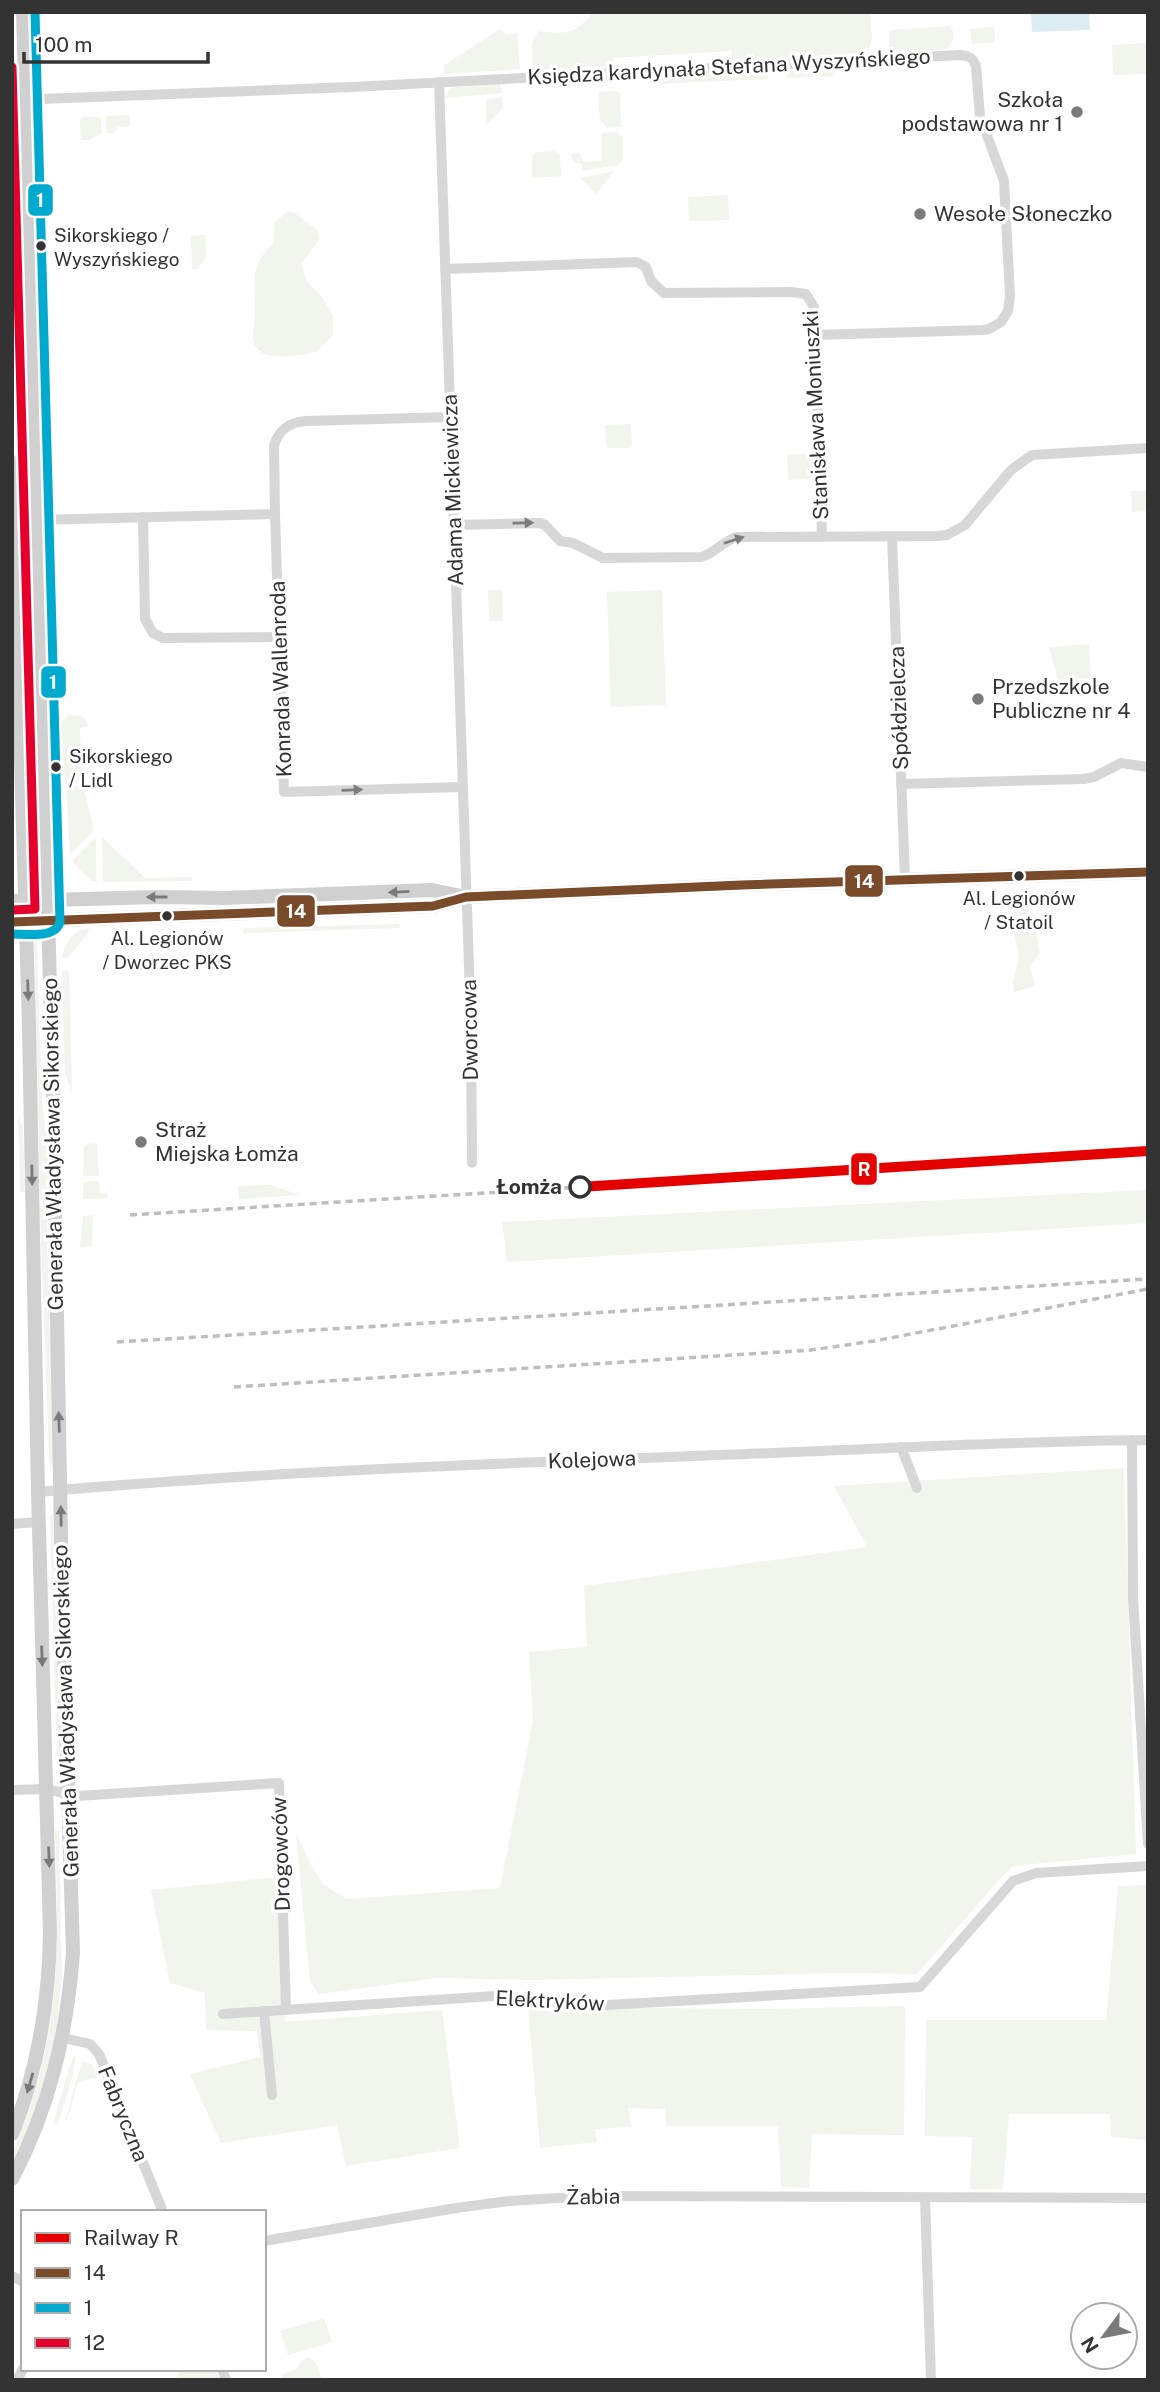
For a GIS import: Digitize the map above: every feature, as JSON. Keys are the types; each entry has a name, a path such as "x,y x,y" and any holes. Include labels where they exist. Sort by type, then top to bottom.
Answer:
{"main road":[{"name":"Generała Władysława Sikorskiego","path":"12,2179 43,2111 64,2038 73,1953 28,185 19,98 23,12"},
{"name":"Generała Władysława Sikorskiego","path":"12,462 18,901 50,1933 47,1993 35,2065 12,2134"},
{"path":"19,922 433,906 466,897 1148,872"},
{"path":"18,901 225,898 432,890 466,897"}],"street":[{"name":"Księdza kardynała Stefana Wyszyńskiego","path":"19,98 439,82 968,56 976,66 980,117 1004,181 1010,296 1005,317 995,327 983,330 815,335"},
{"name":"Adama Mickiewicza","path":"439,82 466,897"},
{"path":"12,184 28,185"},
{"name":"Stanisława Moniuszki","path":"445,269 637,262 646,267 655,287 664,293 806,294 814,307 822,537"},
{"name":"Konrada Wallenroda","path":"451,417 306,421 287,426 276,437 274,446 275,514 284,792 462,787"},
{"path":"454,525 540,523 560,541 573,543 603,558 701,557 737,537 938,536 969,522 1011,470 1032,455 1148,448"},
{"path":"13,500 37,520"},
{"path":"15,546 25,530 37,520 275,514"},
{"path":"143,517 145,619 153,633 163,638 280,637"},
{"name":"Spółdzielcza","path":"892,537 905,880"},
{"path":"901,784 1084,779 1094,777 1121,763 1148,767"},
{"name":"Dworcowa","path":"466,897 472,1163"},
{"path":"1132,1440 1133,1598 1148,1844"},
{"name":"Kolejowa","path":"38,1492 115,1484 398,1468 901,1447 1148,1440"},
{"path":"901,1447 917,1488"},
{"path":"12,1524 39,1522"},
{"name":"Drogowców","path":"69,1796 278,1783 286,2010"},
{"path":"12,1790 46,1789 69,1796"},
{"name":"Elektryków","path":"223,2014 494,1996 534,1998 571,2005 607,2005 920,1987 1013,1881 1036,1873 1148,1866"},
{"path":"264,2011 272,2095"},
{"name":"Fabryczna","path":"64,2038 90,2044 99,2054 162,2210"},
{"name":"Żabia","path":"266,2241 456,2208 550,2198 1148,2198"},
{"path":"925,2198 931,2380"}],"shaded area":[{"path":"593,12 870,12 872,39 867,53 733,61 731,51 613,58 613,66 533,71 532,43 538,31 562,33 576,29"},
{"path":"1031,12 1089,12 1090,30 1032,32"},
{"path":"950,26 953,41 946,49 897,53 889,46 889,32 892,30"},
{"path":"994,27 995,42 972,44 970,29"},
{"path":"500,29 507,35 517,33 520,69 444,74 444,66"},
{"path":"1148,43 1148,74 1113,75 1112,45"},
{"path":"835,68 832,76 787,78 787,70"},
{"path":"768,71 768,79 653,84 645,81 648,77"},
{"path":"500,84 502,93 445,98 449,90 455,87"},
{"path":"598,92 620,93 621,127 607,128 600,120"},
{"path":"502,97 503,108 486,125 486,99"},
{"path":"17,112 20,114 20,177 12,177 12,122"},
{"path":"129,115 130,126 118,127 114,133 107,133 108,116"},
{"path":"83,117 99,117 102,133 89,140 81,140 80,120"},
{"path":"616,132 623,137 623,159 618,165 582,171 582,164 573,162 571,154 580,153 583,162 602,161 602,133"},
{"path":"554,151 560,156 561,176 532,178 532,156 537,152"},
{"path":"614,171 596,194 581,178"},
{"path":"728,195 729,220 689,221 688,197"},
{"path":"288,211 318,231 319,240 301,264 307,281 333,315 333,335 317,352 268,355 260,352 253,336 257,266 274,239 274,223"},
{"path":"205,235 206,257 197,269 192,269 191,236"},
{"path":"631,424 630,448 606,446 605,425"},
{"path":"787,454 809,454 810,479 788,480"},
{"path":"1131,491 1148,491 1148,511 1132,512"},
{"path":"52,528 57,534 50,557 51,596 46,594 45,541"},
{"path":"28,534 31,536 40,849 35,849 21,552"},
{"path":"488,590 502,590 503,621 489,621"},
{"path":"662,590 666,705 611,707 607,592"},
{"path":"1089,644 1091,678 1058,680 1049,647"},
{"path":"68,715 82,716 88,727 80,728 82,780 65,781 61,722"},
{"path":"83,785 94,830 70,854 66,786"},
{"path":"56,789 60,790 65,854 59,856"},
{"path":"96,837 96,881 92,881 73,860"},
{"path":"102,837 145,878 191,877 193,881 103,882"},
{"path":"1017,898 1031,916 1040,953 1030,966 1035,986 1014,992 1013,982 1019,956 1013,900"},
{"path":"399,924 400,928 243,933 244,928"},
{"path":"89,928 69,957 62,958 70,939"},
{"path":"34,937 37,938 42,1103 48,1144 50,1200 40,1200"},
{"path":"62,971 69,974 72,1092 65,1073"},
{"path":"18,1117 23,1127 25,1192 20,1192"},
{"path":"97,1143 99,1176 83,1176 84,1147"},
{"path":"99,1181 100,1193 107,1193 108,1198 83,1199 83,1182"},
{"path":"270,1185 300,1195 239,1199 238,1186"},
{"path":"1148,1190 1148,1223 507,1262 502,1222"},
{"path":"40,1209 50,1209 51,1466 49,1462"},
{"path":"93,1215 92,1246 80,1247 83,1216"},
{"path":"1124,1468 1136,1854 1013,1866 917,1974 844,1973 534,1980 437,1978 319,1994 310,1982 296,1833 323,1884 347,1899 500,1888 533,1721 529,1652 587,1647 584,1586 867,1547 834,1486"},
{"path":"53,1513 61,1768 59,1770 50,1517"},
{"path":"55,1831 59,1831 62,1975 55,2042 36,2111 12,2165 16,2143 40,2072 52,2010 57,1933"},
{"path":"278,1877 285,2022 442,2010 460,2148 346,2166 337,2125 221,2143 190,2074 260,2057 257,2031 206,2030 205,1993 170,1983 151,1890"},
{"path":"1148,1885 1148,2140 1111,2137 1110,2114 1009,2114 1003,2189 970,2189 972,2137 925,2136 926,2020 1106,2020 1118,1886"},
{"path":"905,2006 904,2135 812,2134 809,2188 781,2187 778,2126 666,2126 665,2109 628,2108 631,2127 595,2129 597,2142 540,2148 528,2007 766,2009"},
{"path":"76,2053 73,2075 58,2124 53,2123 71,2062"},
{"path":"82,2061 92,2064 98,2077 78,2082 64,2125"},
{"path":"324,2318 332,2342 288,2355 280,2331"},
{"path":"308,2357 316,2363 322,2380 282,2380 281,2375 298,2368 300,2362"},
{"path":"182,2371 217,2371 220,2380 174,2380"}],"railway":[{"path":"130,1215 580,1187"},
{"path":"117,1342 1148,1279"},
{"path":"234,1387 811,1350 874,1341 1148,1289"}],"rail line":[{"name":"R","path":"580,1187 1148,1151"}],"transit line":[{"name":"1","path":"12,934 47,933 53,931 60,922 35,12"},
{"name":"12","path":"12,67 35,909 12,910"},
{"name":"14","path":"12,922 433,906 466,897 1148,872"}],"place":[{"name":"Szkoła podstawowa nr 1","path":"1077,112"},
{"name":"Wesołe Słoneczko","path":"920,214"},
{"name":"Sikorskiego / Wyszyńskiego","path":"41,246"},
{"name":"Przedszkole Publiczne nr 4","path":"978,699"},
{"name":"Sikorskiego / Lidl","path":"56,767"},
{"name":"Al. Legionów / Statoil","path":"1019,876"},
{"name":"Al. Legionów / Dworzec PKS","path":"167,916"},
{"name":"Straż Miejska Łomża","path":"141,1142"},
{"name":"Łomża","path":"580,1187"}]}
